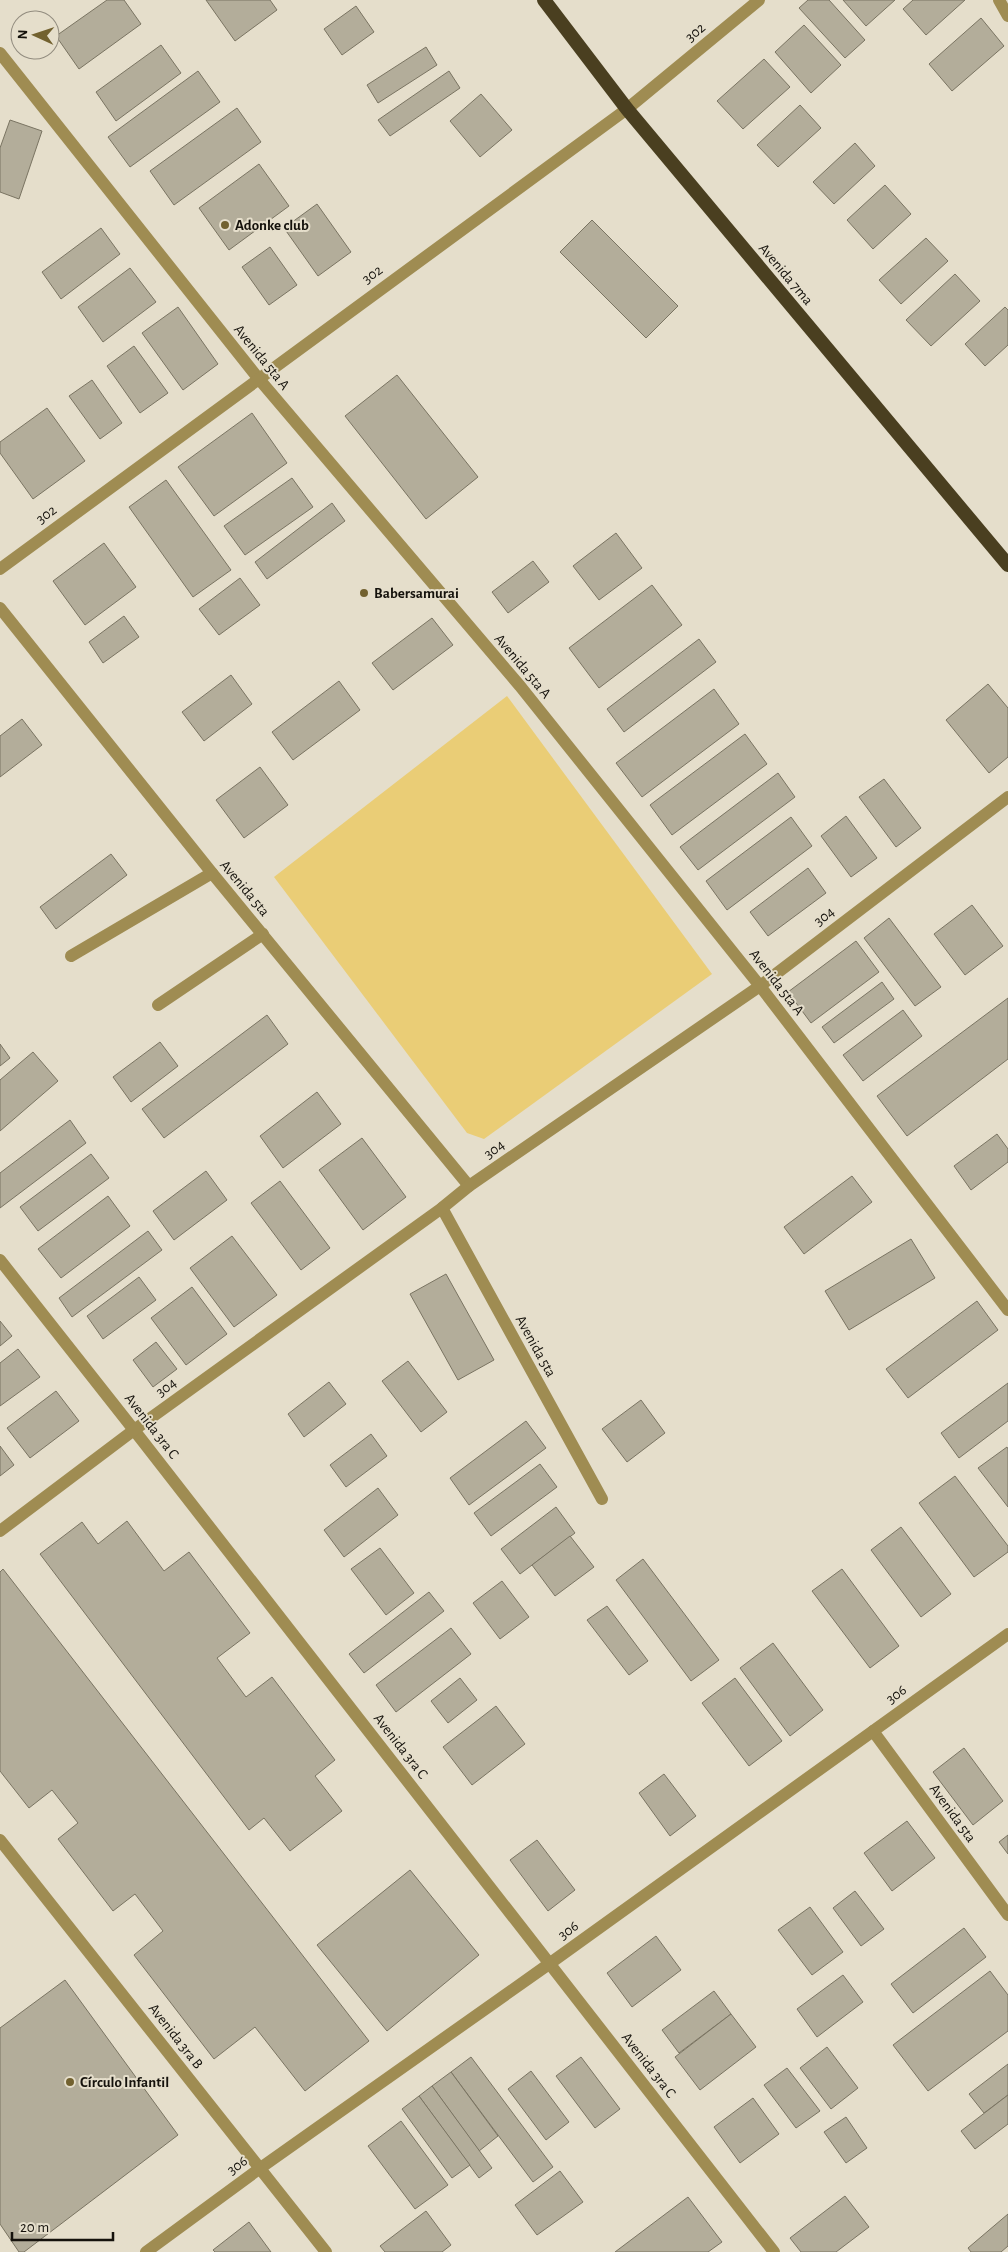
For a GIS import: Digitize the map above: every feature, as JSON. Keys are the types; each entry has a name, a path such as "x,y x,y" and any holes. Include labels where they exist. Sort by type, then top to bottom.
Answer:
{"highway":[{"name":"Avenida 7ma","path":"544,0 627,109 1008,565"}],"street":[{"name":"302","path":"0,568 627,109 759,0"},
{"path":"999,0 1008,16"},
{"name":"Avenida 5ta A","path":"0,53 258,378 520,686 760,986 1008,1310"},
{"name":"Avenida 5ta","path":"0,608 212,873 470,1186"},
{"name":"304","path":"0,1531 134,1430 470,1186 760,986 1008,798"},
{"path":"71,956 212,873"},
{"path":"158,1005 263,934"},
{"name":"Avenida 5ta","path":"442,1208 602,1499"},
{"name":"Avenida 3ra C","path":"0,1260 774,2252"},
{"name":"306","path":"146,2252 259,2169 549,1964 1008,1634"},
{"name":"Avenida 5ta","path":"872,1731 1008,1915"},
{"name":"Avenida 3ra B","path":"0,1840 326,2252"}],"shaded area":[{"path":"507,696 712,974 484,1139 467,1133 274,877"}],"building":[{"path":"107,0 124,0 141,24 79,69 60,42 60,33"},
{"path":"206,0 270,0 277,10 235,41"},
{"path":"808,0 829,0 865,40 845,58 799,8"},
{"path":"843,0 895,0 866,26"},
{"path":"913,0 965,0 926,35 903,9"},
{"path":"356,6 374,32 342,55 324,29"},
{"path":"981,18 1004,46 952,91 929,64"},
{"path":"804,25 841,65 811,93 775,52"},
{"path":"161,45 181,73 116,121 96,92"},
{"path":"426,47 437,65 378,103 367,85"},
{"path":"764,59 790,87 743,129 717,101"},
{"path":"198,71 220,102 130,167 108,137"},
{"path":"449,71 460,88 390,136 378,120"},
{"path":"481,94 512,130 480,157 450,121"},
{"path":"800,105 821,128 778,167 757,145"},
{"path":"237,108 261,142 174,205 150,171"},
{"path":"10,120 42,131 19,199 0,192 0,148"},
{"path":"855,143 875,166 834,204 813,182"},
{"path":"259,164 289,206 229,250 199,208"},
{"path":"885,185 911,214 873,249 847,220"},
{"path":"317,204 351,252 318,276 284,228"},
{"path":"592,220 678,306 646,338 560,252"},
{"path":"101,228 120,254 61,299 42,272"},
{"path":"926,238 948,261 901,304 879,280"},
{"path":"270,247 297,285 269,305 242,267"},
{"path":"130,268 156,302 103,342 78,307"},
{"path":"955,274 980,301 931,346 906,320"},
{"path":"178,307 218,364 183,390 142,333"},
{"path":"1005,307 1008,310 1008,345 985,366 965,344"},
{"path":"134,346 168,393 140,413 107,366"},
{"path":"397,375 478,477 426,519 345,416"},
{"path":"92,380 122,423 100,439 69,396"},
{"path":"47,408 85,461 33,499 0,453 0,442"},
{"path":"252,413 287,463 214,516 178,467"},
{"path":"292,478 313,507 245,555 224,526"},
{"path":"166,480 231,570 193,597 129,507"},
{"path":"332,503 345,521 267,579 255,562"},
{"path":"616,533 642,568 599,600 573,566"},
{"path":"104,543 136,587 85,625 53,581"},
{"path":"533,561 549,582 508,613 492,592"},
{"path":"240,578 260,605 219,635 199,609"},
{"path":"652,585 682,625 599,688 569,648"},
{"path":"124,616 139,637 103,663 89,642"},
{"path":"432,618 453,645 393,690 372,663"},
{"path":"699,639 716,662 624,732 607,709"},
{"path":"231,675 252,704 204,741 182,712"},
{"path":"339,681 360,710 293,760 272,732"},
{"path":"988,684 1008,708 1008,757 989,773 946,720"},
{"path":"714,689 739,724 642,797 616,763"},
{"path":"22,719 42,745 0,777 0,736"},
{"path":"745,734 767,764 672,835 650,805"},
{"path":"260,767 288,805 244,838 216,800"},
{"path":"778,773 795,797 698,870 680,847"},
{"path":"884,779 921,828 896,847 859,797"},
{"path":"846,816 877,858 851,877 821,836"},
{"path":"791,817 812,846 727,910 706,881"},
{"path":"111,854 127,875 56,929 40,907"},
{"path":"808,868 826,893 768,936 750,912"},
{"path":"972,905 1003,946 965,975 934,934"},
{"path":"889,918 941,987 915,1006 864,938"},
{"path":"856,941 879,972 811,1023 788,992"},
{"path":"882,982 894,999 834,1043 822,1027"},
{"path":"1008,998 1008,1059 907,1136 877,1096"},
{"path":"903,1010 922,1036 863,1081 843,1055"},
{"path":"267,1015 288,1044 164,1138 142,1109"},
{"path":"160,1042 178,1066 131,1102 113,1077"},
{"path":"0,1044 10,1058 0,1066"},
{"path":"33,1052 58,1081 0,1131 0,1080"},
{"path":"317,1092 341,1124 283,1168 260,1136"},
{"path":"70,1120 86,1143 0,1208 0,1173"},
{"path":"997,1134 1008,1149 1008,1162 971,1190 954,1166"},
{"path":"362,1138 406,1197 363,1230 319,1170"},
{"path":"91,1154 109,1178 38,1231 20,1207"},
{"path":"206,1171 227,1200 174,1240 153,1211"},
{"path":"852,1176 872,1202 804,1254 784,1227"},
{"path":"280,1181 330,1248 301,1270 251,1203"},
{"path":"108,1196 130,1226 61,1278 38,1249"},
{"path":"148,1231 162,1250 72,1317 59,1298"},
{"path":"232,1236 277,1295 234,1327 190,1268"},
{"path":"911,1239 935,1278 849,1330 825,1291"},
{"path":"446,1274 494,1360 458,1380 410,1294"},
{"path":"139,1277 156,1300 103,1339 87,1316"},
{"path":"192,1287 227,1334 186,1365 151,1318"},
{"path":"977,1301 998,1330 908,1398 886,1369"},
{"path":"0,1321 12,1336 0,1346"},
{"path":"156,1342 177,1369 153,1387 133,1360"},
{"path":"18,1349 40,1377 0,1406 0,1363"},
{"path":"408,1361 447,1412 421,1432 382,1381"},
{"path":"329,1382 346,1404 304,1437 288,1414"},
{"path":"1008,1383 1008,1421 959,1458 941,1433"},
{"path":"56,1391 79,1421 30,1458 7,1428"},
{"path":"641,1400 665,1433 627,1462 602,1429"},
{"path":"526,1421 546,1448 469,1505 450,1478"},
{"path":"371,1434 387,1456 346,1487 330,1465"},
{"path":"0,1446 14,1465 0,1476"},
{"path":"1007,1447 1008,1449 1008,1507 978,1468"},
{"path":"540,1464 557,1487 491,1536 474,1513"},
{"path":"955,1476 1008,1546 1008,1552 974,1577 919,1503"},
{"path":"378,1488 398,1515 344,1557 324,1530"},
{"path":"556,1507 575,1533 520,1574 501,1549"},
{"path":"127,1521 164,1571 189,1552 250,1633 217,1658 246,1697 272,1677 335,1760 315,1776 342,1811 290,1851 264,1818 249,1830 40,1554 82,1522 98,1544"},
{"path":"901,1527 951,1594 921,1617 871,1550"},
{"path":"570,1536 594,1567 555,1596 532,1565"},
{"path":"380,1548 414,1593 386,1615 351,1569"},
{"path":"643,1559 719,1660 691,1681 616,1580"},
{"path":"3,1569 369,2041 305,2091 255,2027 214,2059 134,1955 163,1931 135,1894 113,1911 58,1839 78,1823 52,1790 29,1808 0,1771 0,1572"},
{"path":"842,1569 899,1646 870,1668 812,1591"},
{"path":"502,1581 529,1617 500,1639 473,1603"},
{"path":"429,1592 444,1611 364,1673 349,1654"},
{"path":"607,1606 648,1661 629,1675 587,1620"},
{"path":"451,1628 471,1654 396,1712 376,1685"},
{"path":"773,1643 823,1710 790,1736 740,1668"},
{"path":"460,1678 477,1700 448,1723 431,1701"},
{"path":"735,1678 782,1741 749,1766 702,1703"},
{"path":"496,1706 525,1744 472,1785 443,1747"},
{"path":"964,1748 1003,1801 973,1825 933,1772"},
{"path":"664,1774 696,1816 670,1836 639,1793"},
{"path":"907,1821 935,1858 892,1891 864,1853"},
{"path":"1008,1835 1008,1854 999,1842"},
{"path":"537,1840 575,1890 548,1911 510,1860"},
{"path":"410,1870 479,1955 387,2031 317,1945"},
{"path":"855,1891 884,1929 861,1946 833,1908"},
{"path":"810,1907 843,1952 812,1975 778,1930"},
{"path":"964,1928 986,1957 913,2013 891,1984"},
{"path":"656,1936 681,1970 632,2007 607,1973"},
{"path":"990,1971 1008,1995 1008,2031 928,2091 893,2045"},
{"path":"843,1975 863,2002 817,2037 797,2009"},
{"name":"Círculo Infantil","path":"65,1980 178,2135 24,2252 19,2252 0,2224 0,2028"},
{"path":"714,1991 731,2014 679,2053 662,2030"},
{"path":"731,2014 756,2047 700,2090 675,2057"},
{"path":"827,2047 858,2088 831,2109 800,2068"},
{"path":"471,2057 553,2167 533,2182 451,2072"},
{"path":"581,2057 620,2109 595,2128 556,2076"},
{"path":"1008,2064 1008,2095 984,2113 969,2094"},
{"path":"787,2068 820,2111 796,2128 764,2085"},
{"path":"531,2071 569,2122 546,2140 508,2089"},
{"path":"451,2072 498,2136 479,2151 432,2086"},
{"path":"432,2086 492,2168 479,2178 419,2096"},
{"path":"1008,2095 1008,2124 975,2149 961,2131"},
{"path":"419,2096 470,2165 452,2178 402,2109"},
{"path":"753,2098 779,2134 740,2163 714,2127"},
{"path":"846,2117 867,2148 846,2163 824,2132"},
{"path":"401,2121 448,2185 415,2209 368,2146"},
{"path":"560,2171 583,2202 537,2235 515,2205"},
{"path":"845,2196 869,2227 836,2252 801,2252 790,2238"},
{"path":"688,2197 722,2242 708,2252 615,2252"},
{"path":"426,2211 451,2245 442,2252 385,2252 380,2246"},
{"path":"1008,2214 1008,2246 1001,2252 971,2252 968,2248"},
{"path":"249,2222 271,2252 215,2252 213,2250"}],"place":[{"name":"Adonke club","path":"225,225"},
{"name":"Babersamurai","path":"364,593"},
{"name":"Círculo Infantil","path":"70,2082"}]}
